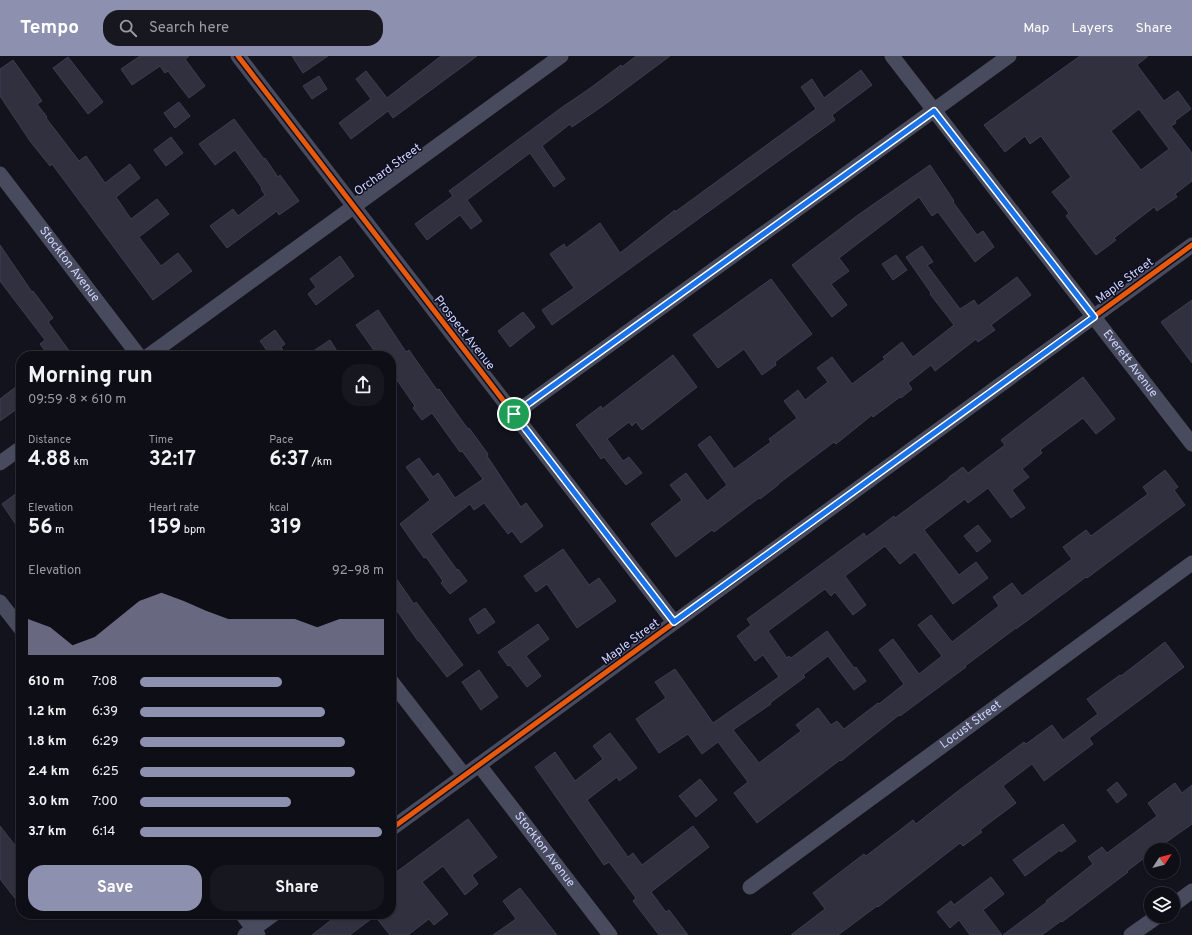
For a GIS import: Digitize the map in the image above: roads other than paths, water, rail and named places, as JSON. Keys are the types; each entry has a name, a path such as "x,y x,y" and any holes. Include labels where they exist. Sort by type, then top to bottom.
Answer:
{"street":[{"name":"Prospect Avenue","path":"238,56 674,622"},
{"name":"Orchard Street","path":"155,351 561,56"},
{"name":"Everett Avenue","path":"892,56 1192,444"},
{"path":"514,414 1010,56"},
{"name":"Stockton Avenue","path":"0,174 135,351"},
{"name":"Maple Street","path":"396,825 1192,245"},
{"path":"0,463 16,452"},
{"name":"Locust Street","path":"750,887 1192,563"},
{"path":"0,602 16,623"},
{"path":"396,687 464,775"},
{"name":"Stockton Avenue","path":"479,765 610,935"},
{"path":"1180,900 1192,891"},
{"path":"245,919 252,933 268,919"},
{"path":"1131,935 1148,923"}]}
